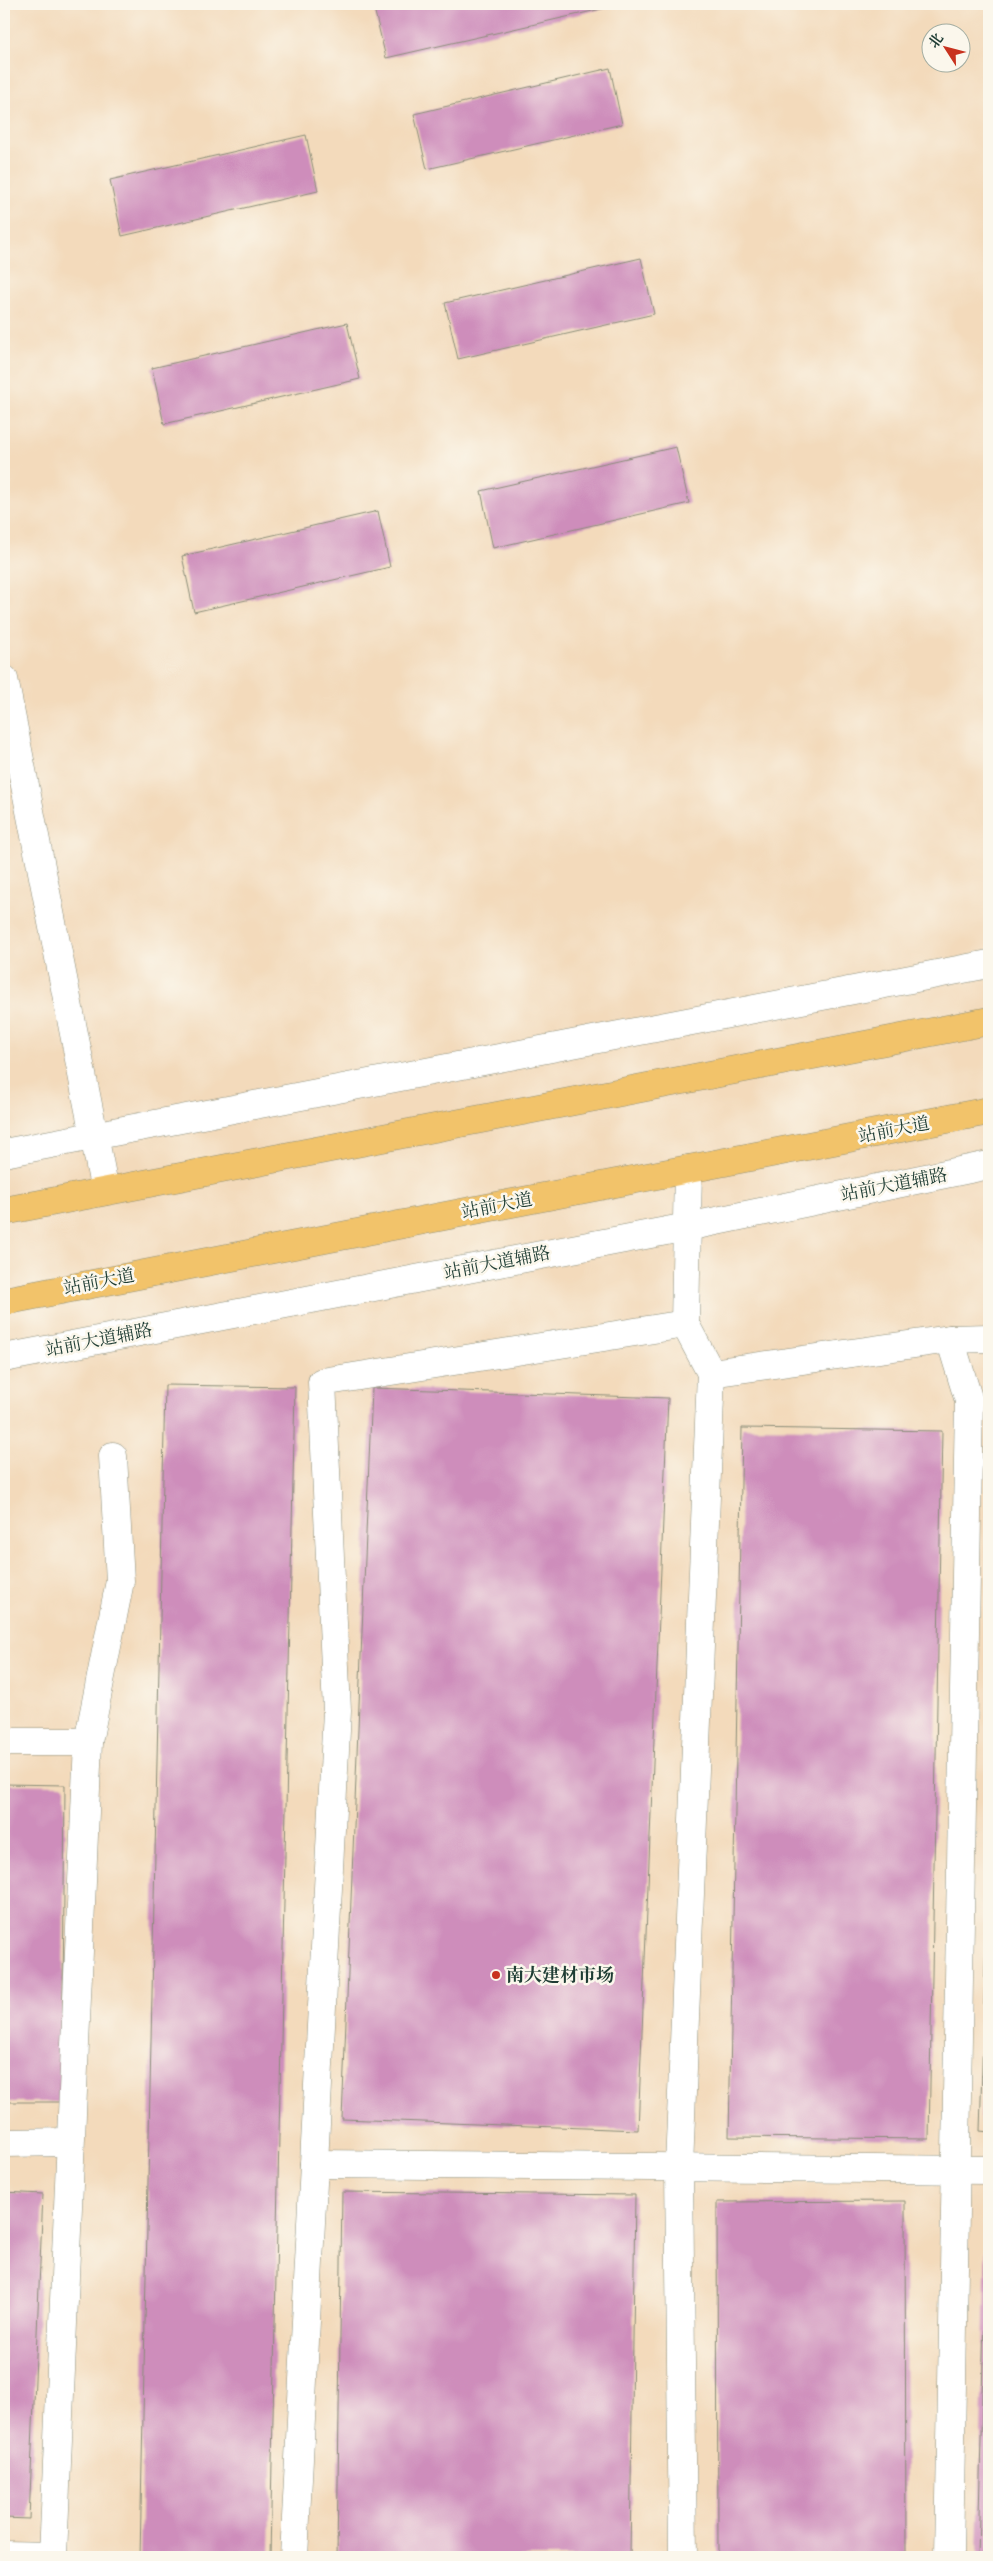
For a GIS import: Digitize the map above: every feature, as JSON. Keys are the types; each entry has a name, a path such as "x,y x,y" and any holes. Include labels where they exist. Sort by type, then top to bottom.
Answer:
{"highway":[{"path":"4,1211 989,1021"},
{"name":"站前大道","path":"4,1301 989,1111"}],"street":[{"path":"4,679 106,1191"},
{"path":"4,1153 989,964"},
{"name":"站前大道辅路","path":"4,1358 686,1227 989,1165"},
{"path":"683,2557 679,2167 711,1373 685,1324 688,1169"},
{"path":"294,2557 337,1711 322,1382 685,1324"},
{"path":"711,1373 950,1339 989,1338"},
{"path":"949,2557 969,1401 950,1339"},
{"path":"4,2555 52,2556 88,1742 120,1581 113,1456"},
{"path":"4,1742 88,1742"},
{"path":"4,2143 70,2142"},
{"path":"314,2164 957,2168 989,2170"}],"building":[{"path":"373,4 619,4 619,5 386,58"},
{"path":"610,68 622,124 427,169 414,114"},
{"path":"306,135 318,191 122,236 110,180"},
{"path":"641,258 654,314 458,359 445,303"},
{"path":"347,323 360,379 164,424 152,368"},
{"path":"676,447 689,503 493,548 481,491"},
{"path":"378,511 390,567 194,612 182,556"},
{"path":"165,1385 295,1387 270,2557 140,2557"},
{"path":"372,1388 668,1398 638,2130 342,2119"},
{"path":"742,1428 942,1431 929,2139 729,2137"},
{"path":"4,1784 65,1785 62,2102 4,2102"},
{"path":"989,1875 989,2132 980,2131"},
{"path":"4,2192 43,2194 29,2519 4,2518"},
{"path":"342,2192 635,2195 630,2557 337,2557"},
{"path":"987,2198 989,2198 989,2557 978,2557"},
{"path":"905,2201 906,2557 718,2557 717,2202"}],"place":[{"name":"南大建材市场","path":"496,1975"}]}
